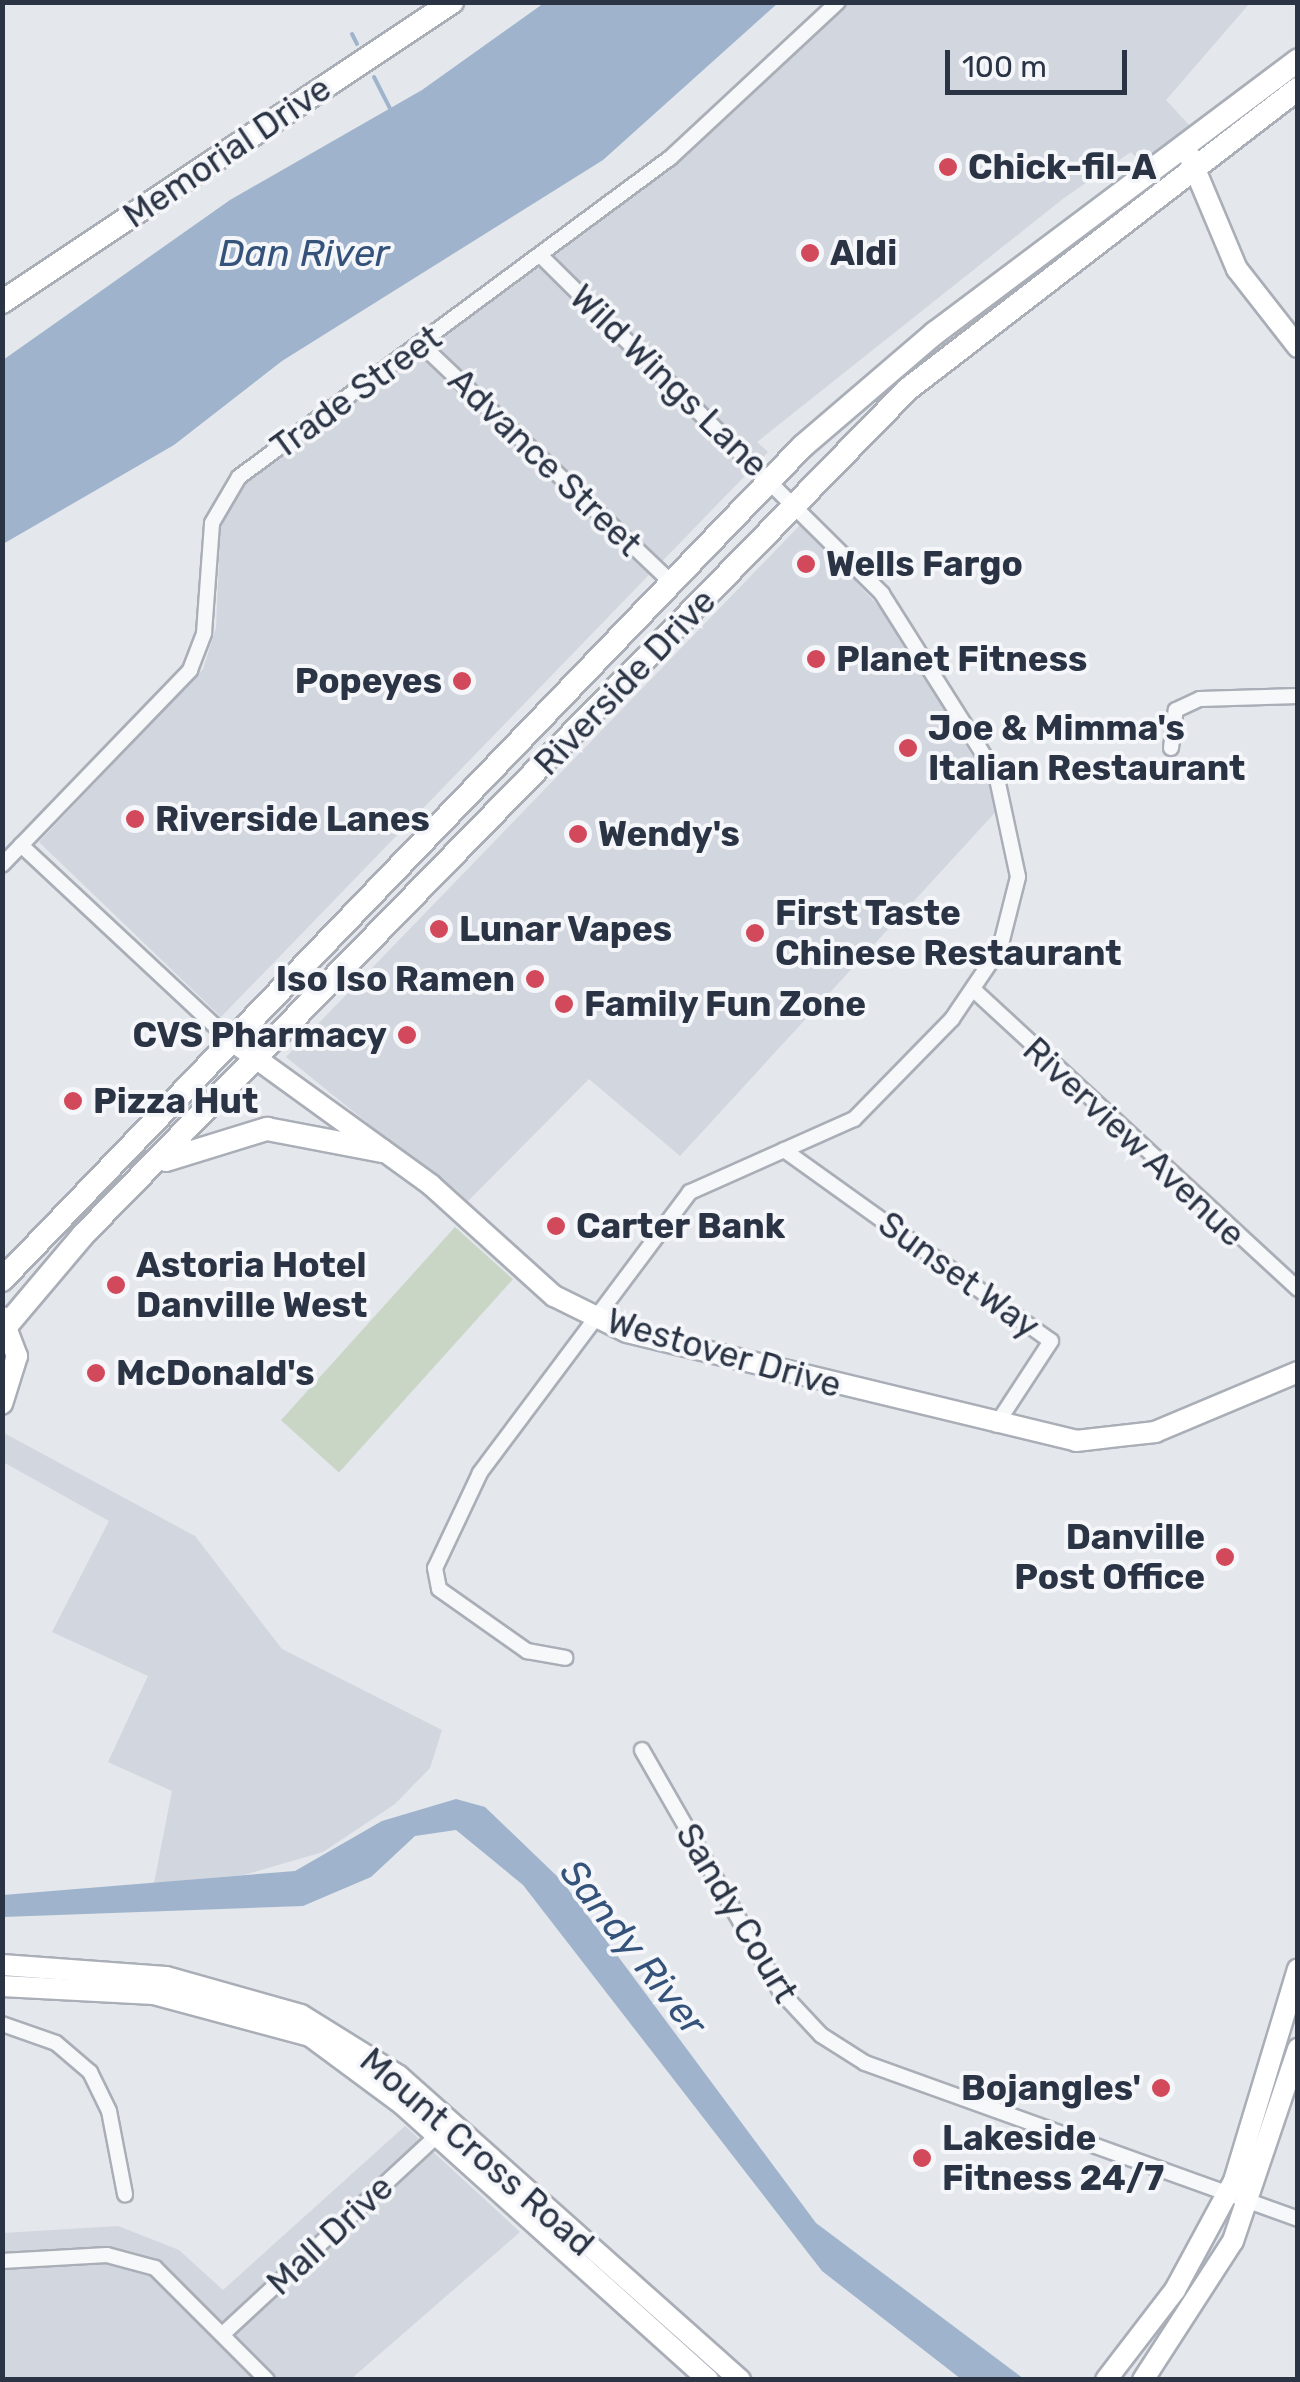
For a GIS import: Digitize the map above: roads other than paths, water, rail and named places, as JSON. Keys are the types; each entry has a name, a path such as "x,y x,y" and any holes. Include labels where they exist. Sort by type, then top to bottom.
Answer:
{"main road":[{"name":"Memorial Drive","path":"2,302 452,2"},
{"name":"Riverside Drive","path":"2,1280 228,1038 770,478 936,333 1298,60"},
{"name":"Riverside Drive","path":"4,1324 146,1172 908,389 1298,89"},
{"path":"1182,146 1197,166 1237,269 1298,347"},
{"name":"Westover Drive","path":"228,1038 382,1151 528,1276 590,1316 994,1427 1076,1441 1134,1437 1298,1372"},
{"path":"146,1172 196,1146 267,1130 382,1151"},
{"path":"2,1404 16,1372 4,1324"},
{"name":"Mount Cross Road","path":"2,1965 166,1977 301,2015 399,2076 740,2380"},
{"path":"1143,2380 1213,2278 1240,2194 1298,1969"},
{"name":"Mount Cross Road","path":"2,1986 154,1994 280,2022 337,2052 437,2136 708,2380"},
{"path":"1106,2380 1175,2290 1240,2194 1298,2050"}],"street":[{"name":"Trade Street","path":"2,866 190,670 204,634 208,540 226,494 670,158 838,2"},
{"name":"Wild Wings Lane","path":"542,257 770,478 882,594 1005,795 1016,900 975,991 872,1106 690,1192 590,1316 496,1446 435,1568 445,1596 527,1651 566,1658"},
{"name":"Advance Street","path":"422,345 669,580"},
{"path":"1171,748 1176,710 1200,699 1298,696"},
{"path":"21,845 228,1038"},
{"name":"Riverview Avenue","path":"975,991 1298,1289"},
{"name":"Sunset Way","path":"784,1150 1051,1341 994,1427"},
{"name":"Sandy Court","path":"642,1750 780,1991 821,2036 864,2063 1240,2194 1298,2219"},
{"path":"2,2024 48,2039 90,2072 109,2110 125,2194"},
{"name":"Mall Drive","path":"224,2333 437,2136"},
{"path":"2,2261 132,2259 176,2280 266,2380"}],"water":[{"name":"Dan River","path":"544,3 778,3 603,160 282,361 174,445 3,544 3,360 230,200 422,90"},
{"path":"456,1799 485,1807 562,1881 816,2223 1024,2379 961,2379 822,2271 523,1885 456,1830 415,1836 371,1877 303,1906 3,1917 3,1895 295,1871 382,1821"}],"waterway":[{"path":"352,34 357,44"},
{"path":"374,77 390,109"}],"place":[{"name":"Chick-fil-A","path":"948,167"},
{"name":"Aldi","path":"810,253"},
{"name":"Wells Fargo","path":"806,564"},
{"name":"Planet Fitness","path":"816,659"},
{"name":"Popeyes","path":"462,681"},
{"name":"Joe & Mimma's Italian Restaurant","path":"908,748"},
{"name":"Riverside Lanes","path":"135,819"},
{"name":"Wendy's","path":"578,834"},
{"name":"Lunar Vapes","path":"439,929"},
{"name":"First Taste Chinese Restaurant","path":"755,933"},
{"name":"Iso Iso Ramen","path":"535,979"},
{"name":"Family Fun Zone","path":"564,1004"},
{"name":"CVS Pharmacy","path":"407,1035"},
{"name":"Pizza Hut","path":"73,1101"},
{"name":"Carter Bank","path":"556,1226"},
{"name":"Astoria Hotel Danville West","path":"116,1285"},
{"name":"McDonald's","path":"96,1373"},
{"name":"Danville Post Office","path":"1225,1557"},
{"name":"Bojangles'","path":"1161,2088"},
{"name":"Lakeside Fitness 24/7","path":"922,2158"}],"water label":[{"name":"Sandy River","path":"633,1948"}]}
